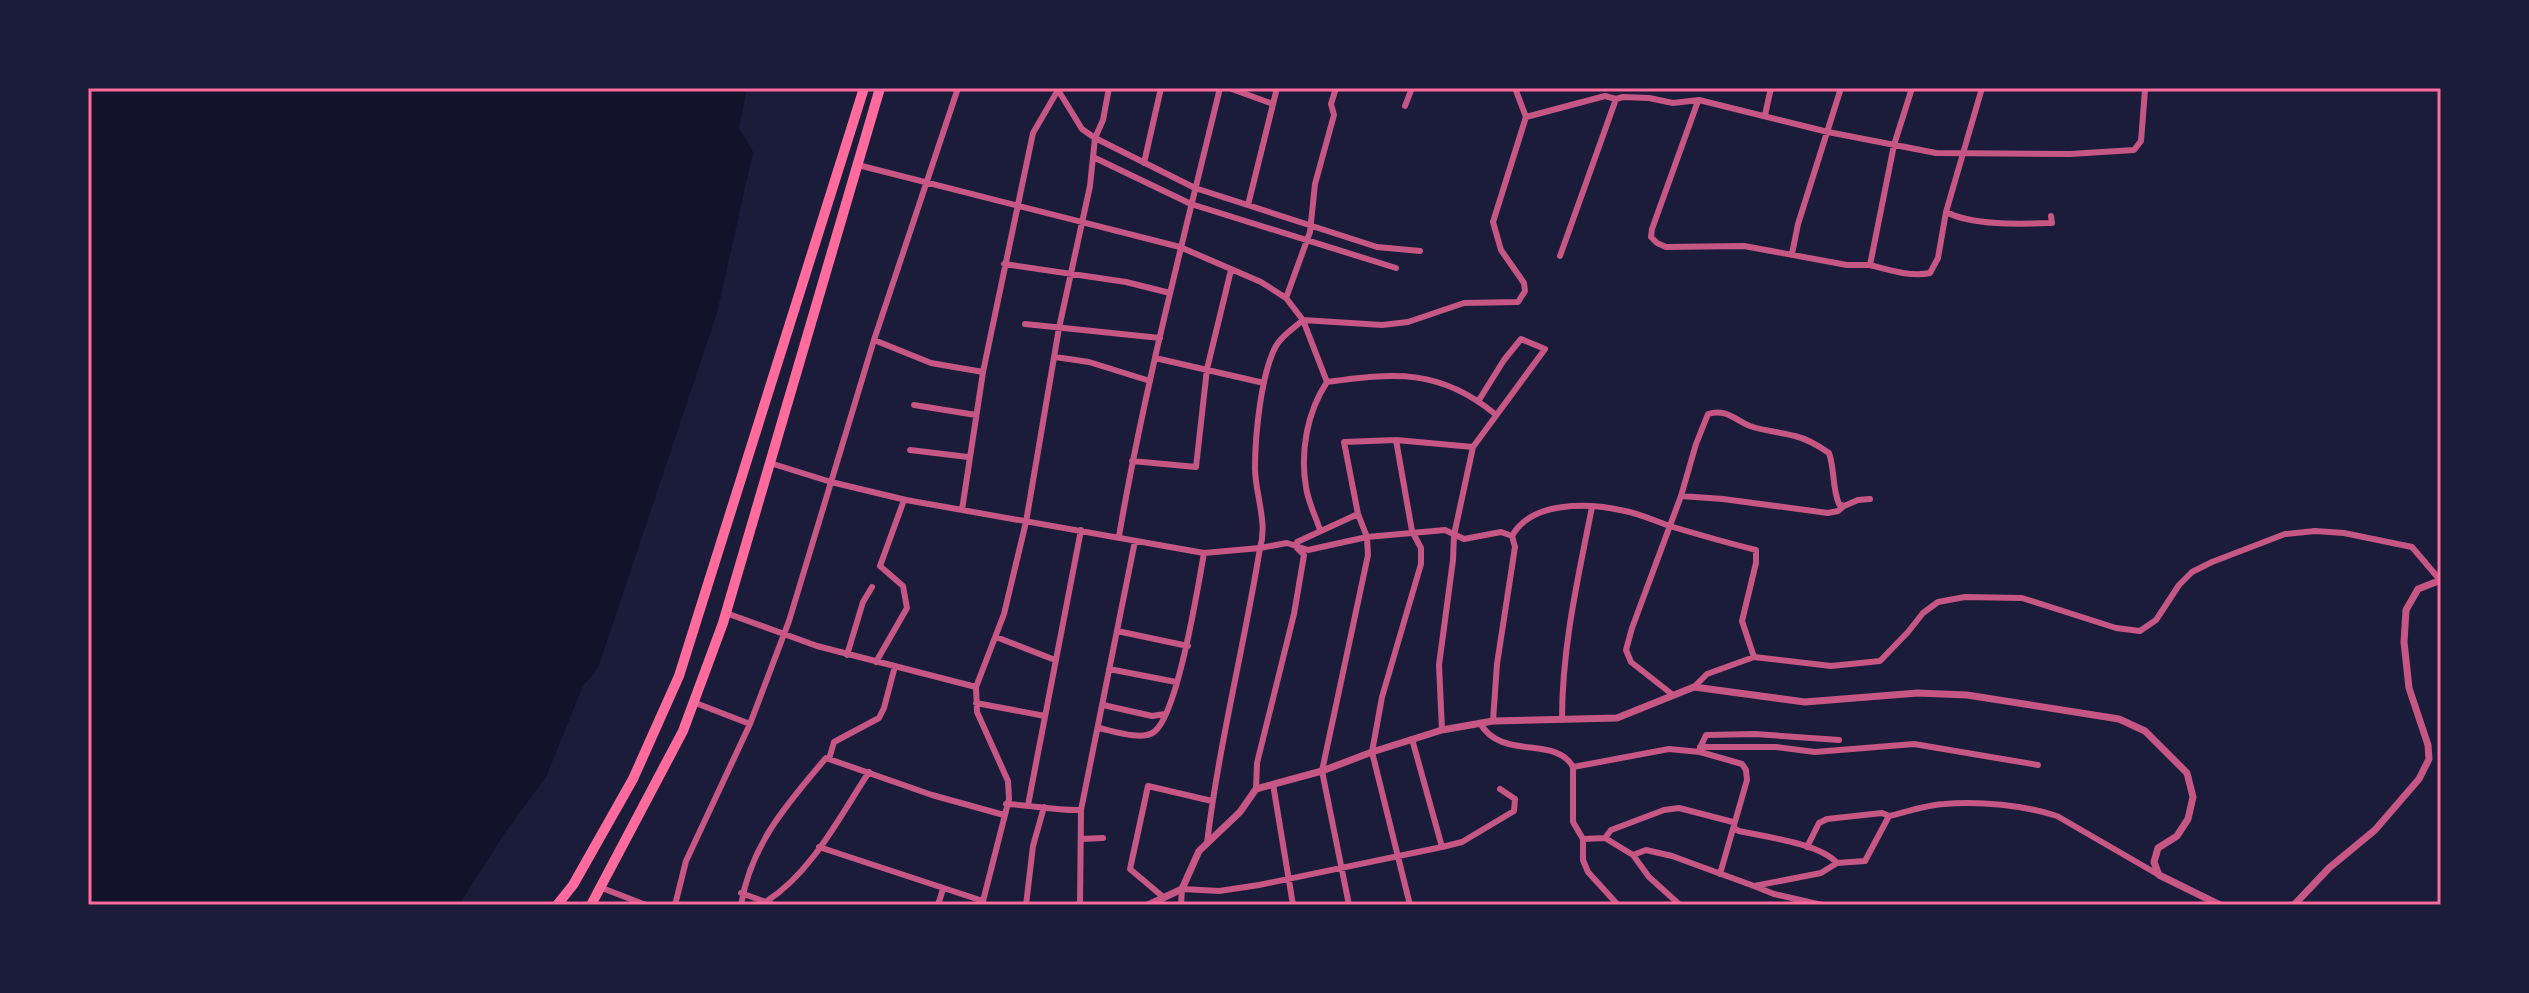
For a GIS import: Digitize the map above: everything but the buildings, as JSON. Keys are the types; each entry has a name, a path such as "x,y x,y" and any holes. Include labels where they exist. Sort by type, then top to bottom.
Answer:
{"highway":[{"path":"557,905 573,885 633,779 679,676 864,88"},
{"path":"591,905 683,731 726,613 880,88"}],"street":[{"path":"675,905 686,861 750,724 784,635 874,340 958,88"},
{"path":"819,847 982,903 1009,799 1008,781 977,712 976,687 1004,614 1026,522 1095,138 1103,120 1109,88"},
{"path":"1144,163 1161,88"},
{"path":"1119,536 1132,461 1180,247 1220,88"},
{"path":"1229,88 1273,104"},
{"path":"1248,205 1277,88"},
{"path":"1286,298 1310,232 1315,184 1334,115 1331,104 1336,88"},
{"path":"1405,106 1412,88"},
{"path":"1207,843 1212,801 1263,531 1255,468 1264,383 1275,348 1303,320 1382,325 1408,322 1464,303 1518,302 1525,291 1524,283 1501,250 1493,222 1526,117 1515,88"},
{"path":"1702,88 1658,210 1651,237 1657,243 1666,247 1744,246 1921,275 1930,273 1938,258 1946,212 1982,88"},
{"path":"1765,115 1771,88"},
{"path":"1792,254 1798,224 1841,88"},
{"path":"1870,265 1894,145 1912,88"},
{"path":"962,510 983,372 1033,133 1057,89 1082,129 1195,188 1377,247 1420,251"},
{"path":"1526,117 1605,96 1616,99 1649,98 1673,103 1698,100 1894,145 1962,154 2070,154 2134,150 2141,141 2145,90"},
{"path":"1560,256 1570,236 1616,99"},
{"path":"1093,157 1191,204 1396,268"},
{"path":"858,165 1017,207 1137,234 1180,247 1261,282 1286,298 1303,320 1327,382"},
{"path":"1946,212 2010,224 2052,223 2051,216"},
{"path":"1004,264 1126,282 1170,293"},
{"path":"1132,461 1196,467 1207,369 1231,270"},
{"path":"1025,324 1160,338"},
{"path":"1442,730 1439,665 1454,535 1473,447 1545,349 1521,339 1479,400"},
{"path":"874,340 931,363 983,372"},
{"path":"1055,357 1089,362 1150,381"},
{"path":"1155,358 1264,383"},
{"path":"1320,530 1306,489 1304,452 1315,401 1327,382 1378,375 1413,375 1449,386 1479,400 1495,414"},
{"path":"914,405 976,415"},
{"path":"1673,695 1631,662 1626,650 1708,414 1734,415 1750,426 1799,436 1829,453 1834,468 1834,492 1839,504 1844,506"},
{"path":"1349,905 1322,771 1366,577 1367,537 1358,514 1344,442 1396,440 1473,447"},
{"path":"1396,440 1412,531 1421,548 1421,564 1382,697 1372,752 1410,905"},
{"path":"910,450 968,457"},
{"path":"770,463 904,500 1204,553 1287,543 1308,550 1412,531 1445,530 1464,539 1501,532 1512,536"},
{"path":"1681,496 1828,513 1858,500 1870,499"},
{"path":"876,662 907,608 903,586 880,566 904,500"},
{"path":"1493,721 1497,664 1515,547 1512,536 1528,517 1568,506 1627,511 1756,550 1756,563 1742,621 1754,657"},
{"path":"1562,719 1566,639 1592,507"},
{"path":"1181,905 1182,889 1199,851 1240,812 1256,789 1257,763 1294,614 1304,555 1297,548 1297,542 1358,514"},
{"path":"1028,805 1081,530"},
{"path":"1256,789 1322,771 1442,730 1493,721 1617,718 1694,687 1707,674 1754,657 1831,666 1880,661 1923,613 1938,602 1965,597 2022,598 2116,628 2140,631 2156,620 2179,585 2192,572 2285,534 2315,531 2344,533 2412,547 2440,580 2418,589 2406,610 2404,642 2409,688 2428,745 2429,759 2419,779 2375,830 2329,868 2294,905"},
{"path":"1080,905 1081,810 1135,541"},
{"path":"1099,728 1145,736 1163,722 1188,646 1204,553"},
{"path":"847,655 863,602 872,587"},
{"path":"726,613 847,655 976,687"},
{"path":"1117,631 1188,646"},
{"path":"996,637 1055,660"},
{"path":"829,759 834,742 879,718 895,666"},
{"path":"1109,669 1176,682"},
{"path":"1694,687 1805,702 1918,693 1967,695 2119,719 2145,731 2187,773 2193,797 2188,819 2177,836 2158,848 2154,862 2159,875"},
{"path":"693,702 750,724"},
{"path":"976,703 1045,716"},
{"path":"1103,705 1152,716 1165,714"},
{"path":"1480,723 1497,742 1557,753 1569,759 1573,767 1573,822 1583,839 1583,860 1588,872 1618,905"},
{"path":"1700,749 1706,735 1755,734 1839,740"},
{"path":"1412,739 1442,847"},
{"path":"1573,767 1669,749 1776,747 1815,752 1914,744 2038,765"},
{"path":"1700,749 1742,764 1746,770 1747,780 1720,874"},
{"path":"741,905 741,893 751,865 777,816 826,758 932,795 1004,815"},
{"path":"741,893 771,903 819,847 869,772"},
{"path":"1273,784 1293,905"},
{"path":"1162,896 1130,869 1148,786 1212,801"},
{"path":"1148,905 1182,889 1219,891 1291,879 1462,842 1514,811 1515,799 1500,789"},
{"path":"1006,804 1044,807 1054,811 1081,810"},
{"path":"1807,847 1819,823 1827,819 1882,813 1889,816 1942,804 2041,811 2057,816 2159,875 2220,905"},
{"path":"1026,905 1033,846 1044,807"},
{"path":"1605,838 1611,830 1664,810 1679,808 1733,822"},
{"path":"1754,886 1821,873 1837,863 1865,861 1889,816"},
{"path":"1733,822 1739,831 1807,847 1837,863"},
{"path":"1081,839 1103,838"},
{"path":"1583,839 1605,838 1633,855 1649,877 1680,905"},
{"path":"1633,855 1646,850 1774,894 1822,905"},
{"path":"602,888 646,905"},
{"path":"938,905 943,889"},
{"path":"2304,896 2309,905"}],"shaded area":[{"path":"88,88 747,88 739,128 753,152 717,313 598,668 583,686 546,777 504,834 459,905 88,905"}]}
